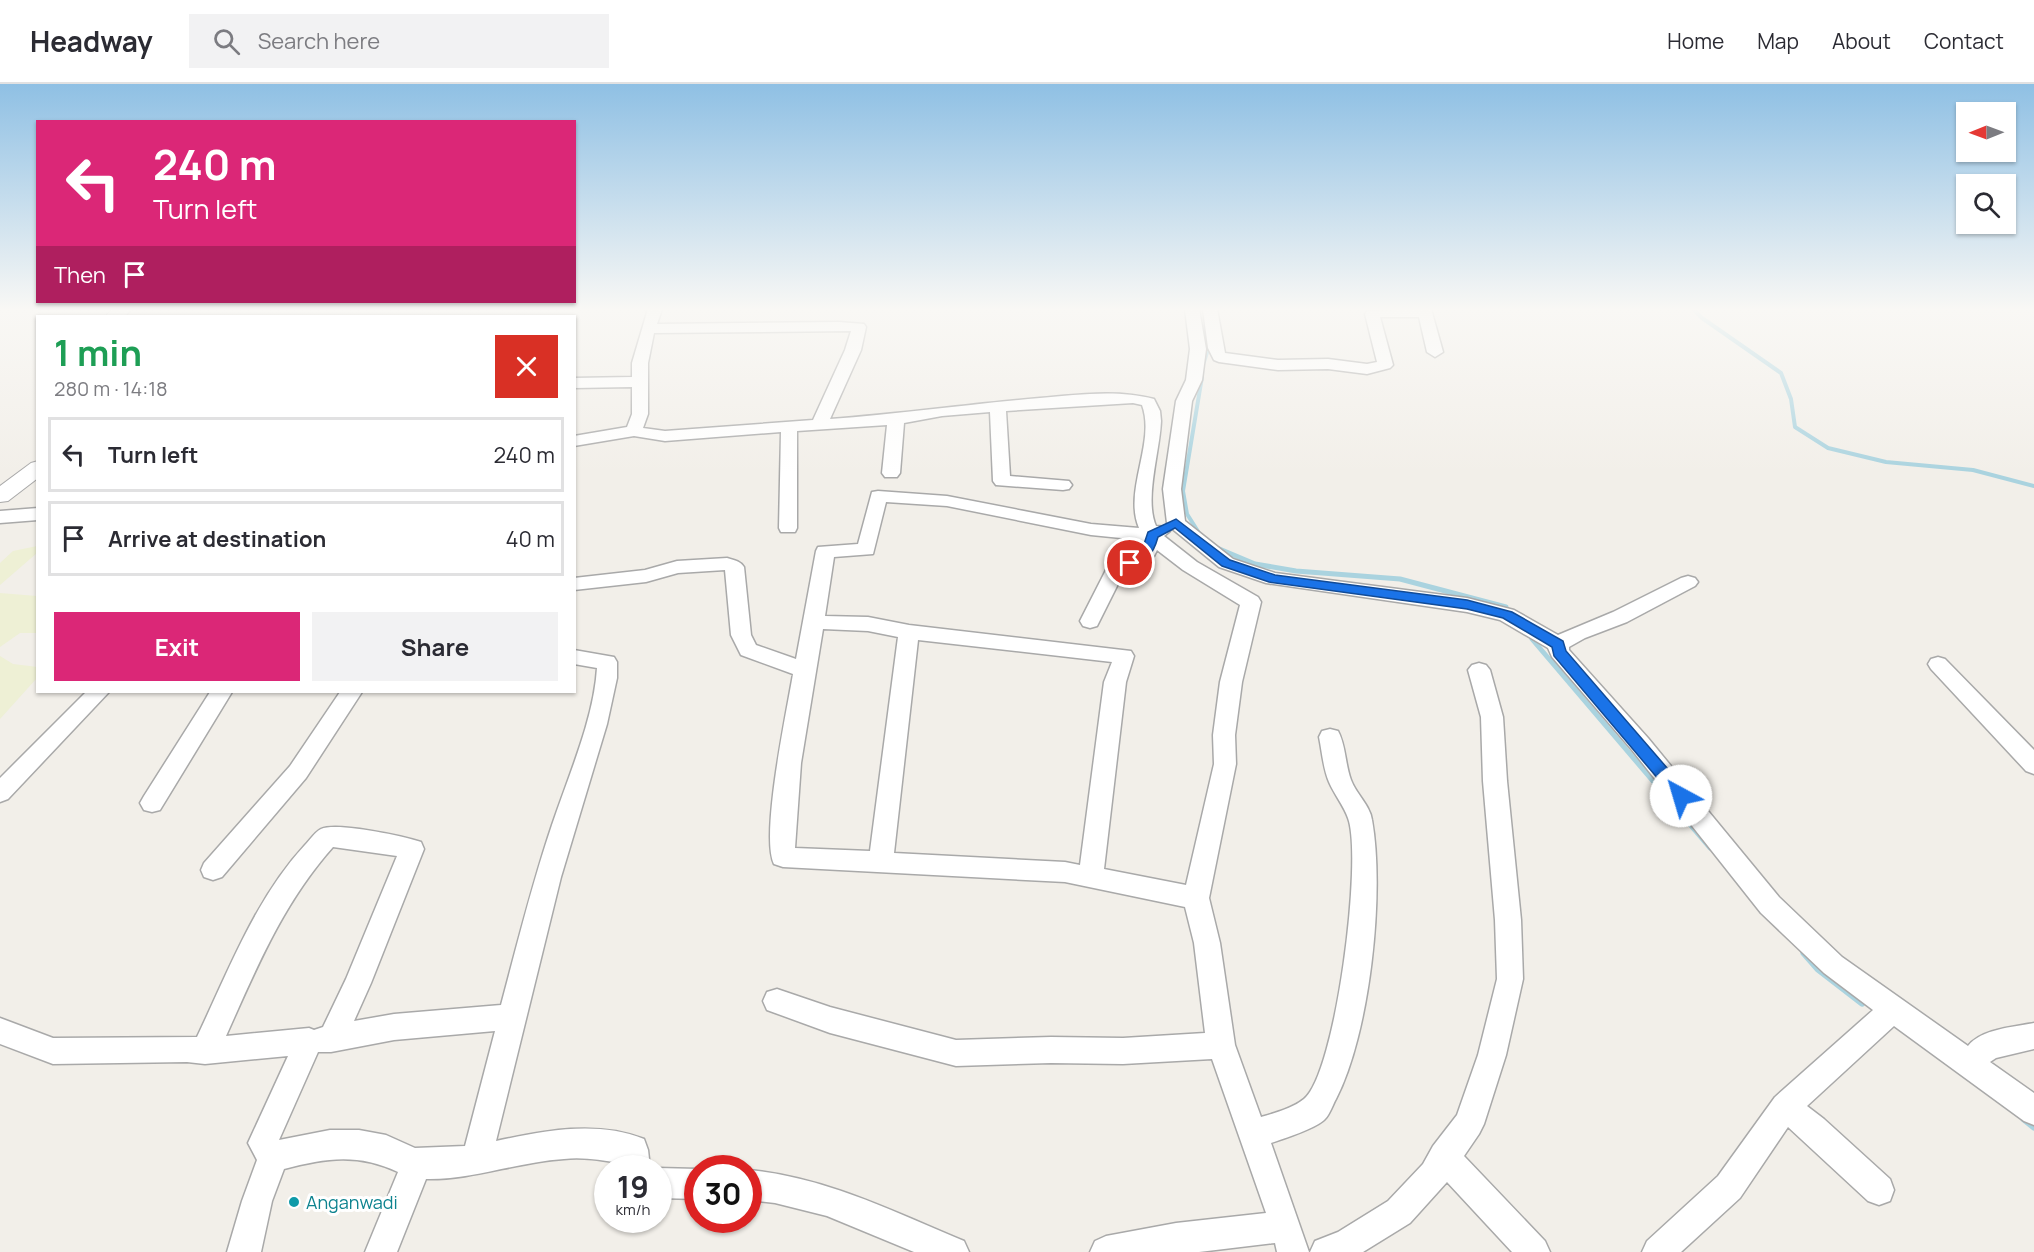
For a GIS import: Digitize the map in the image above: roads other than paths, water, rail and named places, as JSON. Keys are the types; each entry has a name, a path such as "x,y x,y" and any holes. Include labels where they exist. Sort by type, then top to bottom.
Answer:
{"street":[{"path":"634,431 640,414 640,364"},
{"path":"819,424 847,364"},
{"path":"1196,364 1194,380 1184,401 1172,489 1176,522 1226,563 1274,579 1467,605 1508,615 1558,644"},
{"path":"1267,364 1329,364 1367,369 1385,364"},
{"path":"576,383 640,382"},
{"path":"576,441 634,431 665,435 896,419 942,411 998,406 1133,398 1148,402 1153,409 1144,522 1152,535 1180,559 1251,602 1231,682 1224,735 1225,764 1196,898 1207,943 1221,1045 1290,1239 1176,1239 1106,1252"},
{"path":"998,406 1002,481 1063,484"},
{"path":"891,473 896,419"},
{"path":"788,528 789,426"},
{"path":"0,496 36,469"},
{"path":"1176,522 1152,535 1084,528 946,500 878,496 866,550 825,551 786,789 782,827 783,857 1065,872 1196,898"},
{"path":"0,516 36,514"},
{"path":"1090,621 1113,574 1148,552 1152,535"},
{"path":"576,584 646,576 677,567 727,564 734,567 741,635 748,650 804,669"},
{"path":"1558,644 1578,633 1620,617 1688,582"},
{"path":"814,622 868,624 909,632 1124,656 1114,682 1091,877"},
{"path":"881,862 909,632"},
{"path":"1558,644 1559,652 1640,744 1770,905 1833,965 2034,1111"},
{"path":"477,1158 514,1017 519,987 560,836 582,774 608,681 607,662 576,657"},
{"path":"1938,664 2034,765"},
{"path":"1326,1252 1347,1244 1398,1212 1434,1175 1444,1157 1469,1124 1492,1055 1510,979 1508,920 1495,781 1492,717 1479,670"},
{"path":"0,793 97,693"},
{"path":"152,803 220,693"},
{"path":"213,870 298,772 350,693"},
{"path":"1253,1134 1285,1124 1315,1109 1331,1079 1346,1024 1360,952 1364,902 1363,839 1360,816 1349,801 1339,779 1330,737"},
{"path":"206,1051 255,942 289,885 315,848 327,837 373,841 412,849 358,983 320,1040 263,1143 273,1157"},
{"path":"777,1001 830,1020 956,1053 1051,1050 1123,1051 1221,1045"},
{"path":"1658,1252 1729,1187 1785,1107 1893,1009"},
{"path":"0,1031 53,1051 187,1049 206,1051 320,1040 393,1027 514,1017"},
{"path":"1974,1067 1978,1053 1989,1046 2034,1036"},
{"path":"1785,1107 1814,1129 1879,1190"},
{"path":"273,1157 298,1150 342,1144 384,1149 417,1164 457,1163 582,1143 633,1150 634,1155"},
{"path":"243,1252 246,1249 257,1201 273,1157"},
{"path":"1444,1157 1534,1252"},
{"path":"381,1252 417,1164"},
{"path":"762,1185 833,1202 953,1252"}],"waterway":[{"path":"1767,364 1781,373 1791,399 1795,427 1828,448 1886,462 1973,470 2034,486"},
{"path":"1199,533 1187,514 1183,491 1202,377"},
{"path":"1217,548 1255,564 1296,571 1400,579 1506,607"},
{"path":"1532,639 1710,848"},
{"path":"1804,953 1818,969 1862,1003"},
{"path":"2024,1119 2034,1127"}],"place":[{"name":"Anganwadi","path":"294,1202"}]}
